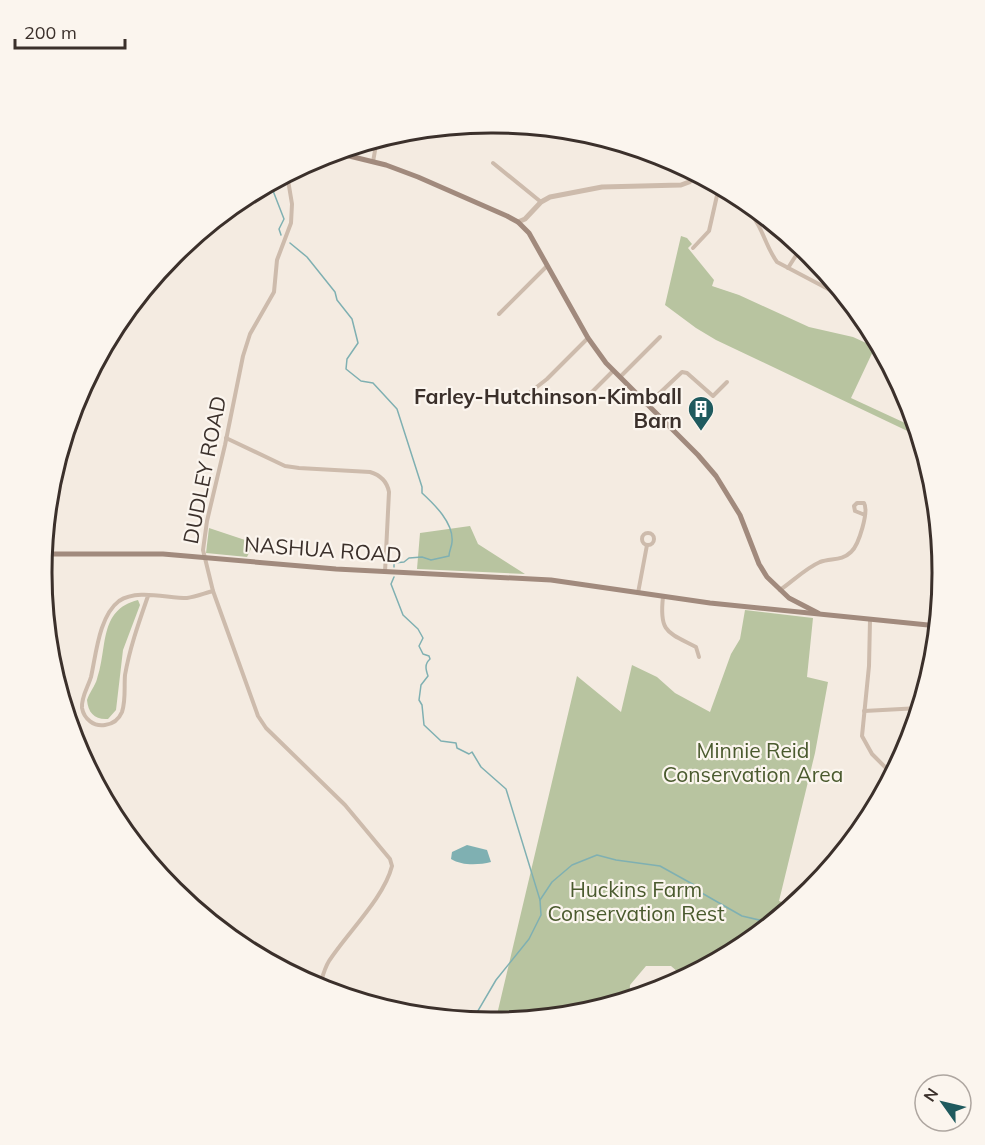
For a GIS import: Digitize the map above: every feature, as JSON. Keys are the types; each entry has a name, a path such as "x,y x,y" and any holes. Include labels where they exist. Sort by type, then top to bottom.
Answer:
{"main road":[{"path":"349,157 386,165 418,177 518,222 529,233 588,338 613,371 698,454 716,476 740,515 764,573 789,598 822,615"},
{"name":"NASHUA ROAD","path":"53,554 138,553 385,572 551,580 663,597 870,620 930,624"},
{"path":"785,611 789,598"}],"street":[{"path":"373,163 375,148"},
{"path":"493,163 541,202"},
{"path":"518,222 525,219 541,202 550,198 602,187 681,185 690,180"},
{"name":"DUDLEY ROAD","path":"288,183 292,204 291,223 277,257 274,292 246,344 202,550 213,591 262,723 345,805 390,860 392,866 384,884 330,961 322,978"},
{"path":"693,248 709,231 717,194"},
{"path":"755,219 770,253 777,262 829,290"},
{"path":"788,268 797,254"},
{"path":"499,314 547,266"},
{"path":"620,378 660,337"},
{"path":"524,397 547,379 588,338"},
{"path":"582,402 613,371"},
{"path":"647,405 685,372 713,396 727,382"},
{"path":"226,438 285,465 299,468 370,472 379,476 387,483 388,492 385,572"},
{"path":"780,590 818,563 842,558 851,552 858,541 865,515"},
{"path":"638,594 646,545"},
{"path":"148,596 133,640 125,677 122,712 116,721 109,724 95,724 85,716 82,702 91,678 99,638 113,607 119,601 130,597 148,596 190,597 213,591"},
{"path":"663,597 661,614 665,629 673,636 696,647 704,645"},
{"path":"870,620 869,666 862,732 865,743 886,769"},
{"path":"696,647 699,657"},
{"path":"864,711 911,708"}],"green space":[{"path":"681,236 687,238 692,244 688,248 714,280 712,286 739,295 809,327 853,337 868,344 873,351 851,398 906,424 909,432 716,340 665,305"},
{"path":"470,526 478,544 525,574 417,569 420,533"},
{"path":"209,528 254,543 247,557 206,553"},
{"path":"138,600 140,605 123,650 116,710 108,719 96,717 89,709 87,700 97,679 110,621 125,605"},
{"path":"745,610 813,618 807,677 828,682 815,753 779,901 783,903 737,938 677,971 671,966 646,966 630,985 630,990 606,998 550,1009 498,1012 577,676 621,712 632,665 657,677 675,693 710,712 731,654 740,639"}],"water":[{"path":"467,845 487,850 491,862 471,864 451,859 452,852"}],"waterway":[{"path":"273,191 284,219 279,229 281,235"},
{"path":"290,243 307,257 335,292 337,300 352,319 358,343 347,359 346,369 361,381 373,383 397,409 422,493 447,521 450,528 452,542 449,556 431,560 422,557 409,558 404,562 394,563 394,567"},
{"path":"394,577 391,584 403,615 418,629 423,638 419,646 423,654 429,656 430,659 426,665 428,676 421,685 419,700 422,705 424,725 441,741 456,743 457,748 469,754 472,752 481,767 506,789 540,900 541,915 529,939 496,980 477,1012"},
{"path":"540,900 552,882 572,865 597,855 660,866 742,916 762,921"}],"place":[{"name":"Farley-Hutchinson-Kimball Barn","path":"701,432"}],"park label":[{"name":"Minnie Reid Conservation Area","path":"753,763"},
{"name":"Huckins Farm Conservation Rest","path":"636,902"}]}
